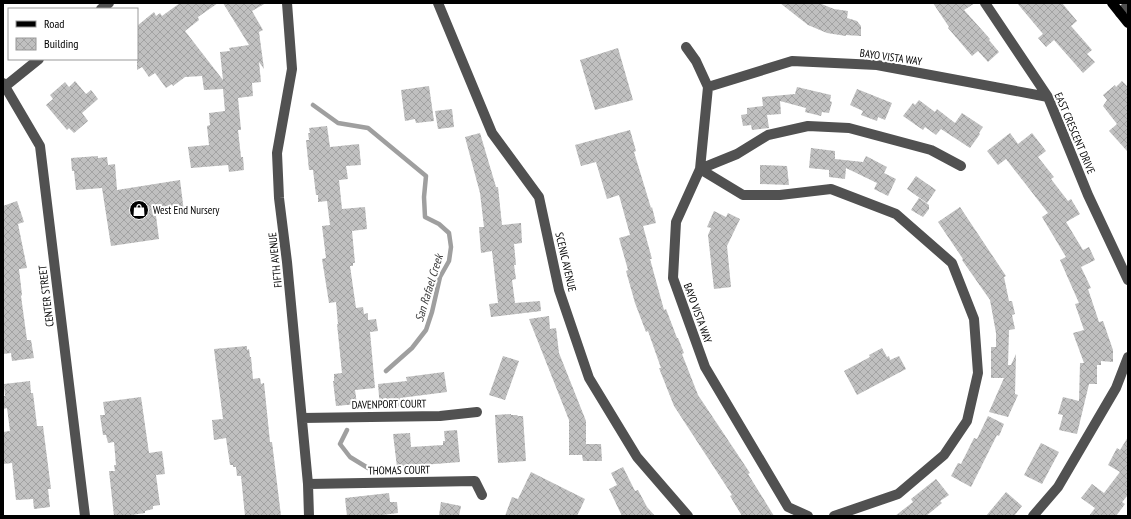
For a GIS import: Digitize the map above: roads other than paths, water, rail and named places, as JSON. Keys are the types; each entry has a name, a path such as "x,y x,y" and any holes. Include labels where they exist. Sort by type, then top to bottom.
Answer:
{"main road":[{"path":"1112,3 1128,22"}],"street":[{"name":"FIFTH AVENUE","path":"289,3 292,69 277,154 279,198 288,270 302,418 308,484 309,516"},
{"name":"SCENIC AVENUE","path":"438,3 492,133 539,197 559,290 589,378 637,456 688,516"},
{"name":"EAST CRESCENT DRIVE","path":"985,3 1048,97 1088,195 1128,280"},
{"path":"1120,13 1128,5"},
{"path":"686,47 696,61 708,87"},
{"path":"4,86 38,60"},
{"name":"BAYO VISTA WAY","path":"808,516 788,507 705,367 673,278 676,222 700,169 708,87 792,61 876,65 1048,97"},
{"name":"CENTER STREET","path":"4,86 40,146 85,516"},
{"path":"700,169 737,154 768,135 808,126 849,128 931,150 961,166"},
{"path":"700,169 743,195 780,195 831,189 896,214 952,263 974,319 978,373 967,421 944,455 898,494 834,516"},
{"path":"1033,516 1058,487 1116,388 1128,357"},
{"name":"DAVENPORT COURT","path":"302,418 440,416 477,412"},
{"name":"THOMAS COURT","path":"308,484 475,482 482,495"}],"waterway":[{"name":"San Rafael Creek","path":"313,105 338,123 368,128 426,176 424,197 425,217 439,224 449,233 451,247 449,261 440,277 432,312 426,330 412,348 386,371"},
{"name":"San Rafael Creek","path":"347,430 340,444 350,457 368,468"}],"place":[{"name":"West End Nursery","path":"139,210"}]}
